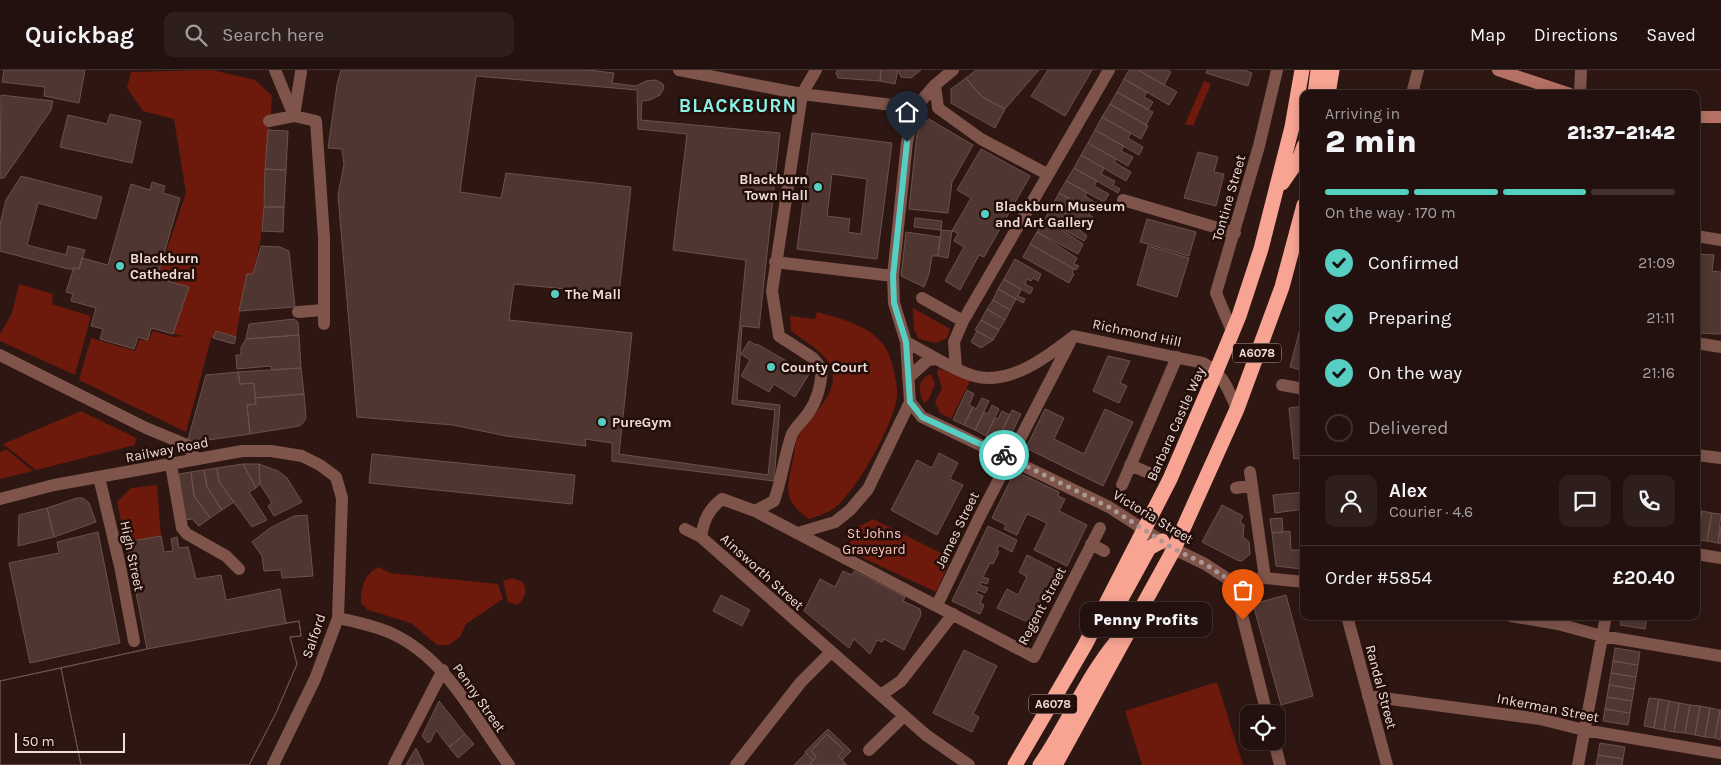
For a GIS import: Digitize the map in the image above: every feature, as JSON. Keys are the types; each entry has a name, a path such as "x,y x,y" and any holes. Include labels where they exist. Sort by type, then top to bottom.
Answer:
{"highway":[{"name":"Barbara Castle Way","path":"1016,765 1085,646 1170,479 1216,371 1261,249 1277,190 1302,70"},
{"path":"1315,90 1318,70"},
{"path":"1329,90 1332,70"},
{"name":"A6078","path":"1277,190 1300,157"},
{"name":"A6078","path":"1055,765 1136,619 1168,545 1237,409 1282,287 1300,220"},
{"name":"A6078","path":"1085,646 1111,618 1149,548 1168,545"},
{"path":"1040,765 1065,726 1103,658 1136,619"}],"main road":[{"path":"1498,70 1558,90"},
{"path":"1700,117 1721,117"}],"street":[{"path":"679,70 802,94 912,107"},
{"path":"756,511 774,501 782,480 786,454 794,431 810,411 821,388 822,369 813,358 779,336 772,292 775,262 802,94 816,70"},
{"path":"798,533 835,522 850,510 868,489 910,402 906,342 894,303 893,276 907,142 912,107 953,70"},
{"path":"956,368 954,342 963,322 1047,174 1110,70"},
{"name":"Tontine Street","path":"1232,331 1216,293 1235,233 1277,70"},
{"path":"1413,90 1418,70"},
{"path":"1580,90 1581,70"},
{"path":"275,71 294,116"},
{"path":"294,116 301,72"},
{"path":"935,85 938,108 981,139 1047,174"},
{"path":"269,121 294,116 316,122 324,238 324,324"},
{"path":"1123,200 1235,233"},
{"path":"1700,237 1721,240"},
{"path":"775,262 893,276"},
{"path":"922,298 963,322"},
{"path":"298,312 323,310"},
{"name":"Richmond Hill","path":"906,342 975,376 1003,376 1038,361 1074,336 1177,356 1203,363 1216,371"},
{"name":"James Street","path":"937,605 979,518 1074,336"},
{"path":"1700,343 1721,347"},
{"path":"0,355 146,428 186,445 196,459"},
{"path":"1122,485 1177,356"},
{"path":"908,378 928,360 937,358"},
{"path":"1216,371 1222,377 1237,409"},
{"path":"1282,385 1300,389"},
{"name":"Victoria Street","path":"910,402 922,417 1011,458 1109,507 1168,545 1205,564 1234,583"},
{"name":"Railway Road","path":"2,500 54,485 242,452 271,451 302,456 320,465 336,477"},
{"path":"1700,455 1721,458"},
{"path":"171,465 182,528 187,534 226,556 239,569"},
{"path":"1130,466 1149,473"},
{"name":"High Street","path":"99,477 120,566 134,642"},
{"name":"Salford","path":"273,765 315,679 338,618 342,524 340,487 336,477"},
{"path":"1236,488 1251,479 1265,578"},
{"name":"Ainsworth Street","path":"953,614 756,511 722,499 711,508 704,520 701,537 926,735 969,765"},
{"name":"Regent Street","path":"953,614 1034,658 1100,528"},
{"path":"685,529 701,537"},
{"path":"1091,544 1104,551"},
{"path":"1700,555 1721,558"},
{"path":"1265,705 1234,583 1265,578 1300,582"},
{"path":"881,695 901,681 953,614"},
{"name":"Penny Street","path":"338,618 392,633 405,640 443,670 509,765"},
{"name":"Randal Street","path":"1348,620 1387,765"},
{"path":"1534,620 1558,624 1602,636 1721,656"},
{"path":"1578,765 1605,620"},
{"path":"736,765 801,682 830,652"},
{"path":"394,765 443,670"},
{"name":"Inkerman Street","path":"1368,696 1540,719 1584,730 1721,753"},
{"path":"868,750 904,716"},
{"path":"1276,750 1280,765"}],"green space":[{"path":"212,70 255,80 272,96 261,237 253,274 247,274 236,337 216,331 213,338 206,338 211,339 186,432 79,380 91,338 135,351 139,340 149,340 153,331 174,337 183,336 173,334 189,287 157,278 186,193 174,119 143,111 127,88 131,72"},
{"path":"1204,81 1211,84 1193,126 1185,124"},
{"path":"19,284 53,294 52,304 91,316 75,375 0,341 0,334 12,313"},
{"path":"913,308 950,329 947,338 935,343 919,339 914,330"},
{"path":"817,312 857,325 875,336 882,343 888,352 893,368 897,386 897,397 882,438 856,483 836,507 809,519 790,500 789,478 798,436 830,392 833,373 829,363 821,354 791,331 790,316 815,319"},
{"path":"938,368 970,381 951,419 940,413 935,402 942,388 937,373"},
{"path":"931,374 935,384 929,399 924,403 920,386 923,379"},
{"path":"81,411 136,438 135,445 36,470 3,444"},
{"path":"6,449 33,471 0,479 0,452"},
{"path":"157,485 161,536 126,542 117,502 131,488"},
{"name":"St Johns Graveyard","path":"873,519 951,558 936,592 846,550 858,527"},
{"path":"379,567 390,573 498,584 503,599 466,624 460,637 449,645 437,645 411,623 368,610 361,603 364,582 370,573"},
{"path":"512,578 523,582 525,589 524,597 518,605 508,602 503,581"},
{"path":"1217,682 1243,765 1142,765 1125,711"}],"building":[{"path":"4,70 85,70 79,103 44,96 45,87 2,82"},
{"name":"The Mall","path":"341,70 588,70 614,73 612,83 636,86 646,81 656,80 663,84 664,88 660,95 650,100 642,101 641,120 780,133 759,328 742,326 737,400 780,405 774,481 612,461 612,443 585,439 586,446 506,436 453,425 357,417 338,195 344,165 342,149 328,148"},
{"path":"837,70 881,70 880,81 838,78"},
{"path":"881,70 898,70 895,84 880,81"},
{"path":"898,70 921,70 911,78 901,77"},
{"path":"976,70 1039,70 1005,109 982,97 966,78"},
{"path":"1048,70 1092,70 1065,116 1031,96"},
{"path":"1129,70 1138,70 1177,92 1169,105 1124,79"},
{"path":"1138,70 1167,70 1171,72 1164,85"},
{"path":"1207,70 1244,70 1252,73 1248,86 1206,73"},
{"path":"476,76 637,90 638,129 687,134 673,250 746,260 732,404 775,410 768,475 619,454 632,333 509,320 514,284 619,294 631,187 506,173 501,198 460,192"},
{"path":"966,78 982,97 1005,109 995,128 951,103 951,89"},
{"path":"1124,79 1147,92 1144,97 1153,102 1148,110 1117,92"},
{"path":"1117,92 1153,112 1146,125 1110,104"},
{"path":"1,95 53,101 51,110 4,178 0,178"},
{"path":"1110,104 1148,126 1141,139 1102,117"},
{"path":"110,114 141,121 132,163 60,147 68,115 107,124"},
{"path":"1102,117 1131,133 1128,138 1143,147 1139,155 1095,130"},
{"path":"929,119 973,145 952,182 948,213 909,209 917,133 923,123"},
{"path":"268,130 288,131 286,170 265,169"},
{"path":"1095,130 1124,146 1121,151 1133,157 1128,166 1088,143"},
{"name":"Blackburn Town Hall","path":"812,133 892,143 877,259 797,249","holes":["832,174 867,179 861,234 848,232 850,219 827,216"]},
{"path":"1088,143 1116,159 1114,162 1131,172 1126,181 1081,155"},
{"name":"Blackburn Museum and Art Gallery","path":"981,149 1030,176 984,257 979,255 960,290 945,281 964,247 954,241 958,233 952,231 971,198 957,190"},
{"path":"1198,152 1218,157 1214,172 1224,174 1216,206 1184,198"},
{"path":"1081,155 1104,168 1101,174 1115,181 1113,185 1120,189 1118,193 1074,168"},
{"path":"1074,168 1097,181 1094,186 1109,194 1104,202 1066,181"},
{"path":"265,169 286,170 284,207 264,207"},
{"path":"21,176 102,197 96,219 38,203 27,245 66,255 68,246 85,250 79,269 68,269 0,251 0,224 6,200"},
{"path":"1066,181 1087,192 1085,196 1099,205 1094,213 1059,193"},
{"name":"Blackburn Cathedral","path":"152,182 165,186 163,193 180,198 157,278 189,287 173,334 151,328 148,340 138,337 134,349 100,339 103,329 91,326 96,308 71,301 73,294 66,292 74,267 79,269 82,258 108,265 131,184 150,190"},
{"path":"774,193 804,196 803,201 773,198"},
{"path":"1059,193 1091,211 1089,215 1093,217 1088,227 1052,206"},
{"path":"1052,206 1075,219 1073,224 1087,236 1084,241 1045,219"},
{"path":"264,207 284,207 283,232 262,231"},
{"path":"915,218 942,221 941,230 914,227"},
{"path":"1045,219 1083,244 1078,254 1037,232"},
{"path":"1147,219 1196,232 1189,256 1140,242"},
{"path":"941,230 952,231 948,258 938,256"},
{"path":"906,232 940,237 938,256 932,256 929,274 924,287 901,276"},
{"path":"1037,232 1077,258 1074,264 1079,266 1076,270 1030,244"},
{"path":"1030,244 1074,269 1072,272 1074,274 1069,283 1023,257"},
{"path":"261,246 280,247 289,251 295,307 239,311 247,274 253,274"},
{"path":"1148,246 1189,258 1177,297 1137,285"},
{"path":"1700,254 1714,255 1712,271 1721,272 1721,334 1700,333"},
{"path":"1015,259 1041,274 1038,281 1033,278 1031,281 1027,279 1025,284 1033,288 1030,294 1004,279"},
{"path":"1004,279 1021,290 1018,296 1025,299 1023,303 998,289"},
{"path":"998,289 1016,299 1010,310 993,300"},
{"path":"993,300 1010,310 1005,320 987,309"},
{"path":"987,309 1005,320 999,330 981,320"},
{"path":"294,319 298,322 299,335 246,339 249,324"},
{"path":"981,320 999,330 993,340 975,330"},
{"path":"1300,329 1300,370 1290,367"},
{"path":"216,331 236,337 234,344 213,338"},
{"path":"977,331 993,340 981,348 971,342"},
{"path":"299,335 301,368 272,370 271,366 237,369 236,355 241,355 241,347 246,339"},
{"name":"County Court","path":"749,341 809,374 795,397 774,384 769,392 741,376 750,360 741,354"},
{"path":"1108,356 1130,361 1120,383 1127,386 1119,403 1093,391"},
{"path":"301,368 304,394 255,398 254,383 240,384 238,372"},
{"path":"238,372 240,384 254,383 256,404 247,405 250,434 187,443 206,375"},
{"path":"967,390 974,394 969,405 973,407 964,425 953,420"},
{"path":"304,394 306,418 299,426 250,434 247,405 256,404 255,398"},
{"path":"982,398 989,401 975,430 964,425 973,407 976,409"},
{"path":"992,405 999,409 986,436 975,430 984,412 988,414"},
{"path":"1300,407 1300,458 1294,459 1289,408"},
{"path":"1045,409 1064,418 1054,439 1084,454 1105,409 1133,422 1103,486 1026,448"},
{"path":"1012,410 1021,414 1005,447 996,443"},
{"path":"1002,411 1010,415 997,441 986,436 995,418 998,419"},
{"path":"939,453 958,463 950,479 963,485 937,535 891,510 917,460 932,468"},
{"path":"372,454 575,475 572,504 369,483"},
{"path":"243,464 259,464 260,484 256,488"},
{"path":"243,464 256,488 249,492 267,520 252,527 219,482 217,468"},
{"path":"259,464 278,471 287,478 302,502 274,516 268,506 272,503 260,484"},
{"path":"217,468 219,482 234,502 222,510 207,487 204,470"},
{"path":"204,470 207,487 222,510 210,518 194,496 191,472"},
{"path":"1015,471 1059,492 1058,496 1065,499 1059,511 1087,525 1067,566 1034,550 1047,523 1027,514 1017,535 1004,529 1006,525 992,518"},
{"path":"191,472 194,496 210,518 199,526 192,519 185,520 179,474"},
{"path":"1300,492 1300,510 1275,513 1273,495"},
{"path":"77,498 83,498 89,503 96,522 54,537 47,508"},
{"path":"1222,505 1243,516 1240,522 1244,525 1243,537 1249,542 1250,554 1242,561 1202,542"},
{"path":"47,508 54,537 18,546 19,515"},
{"path":"1702,511 1712,513 1707,541 1700,540"},
{"path":"1712,513 1721,514 1718,543 1707,541"},
{"path":"307,515 313,576 282,578 281,570 264,571 262,556 252,542 270,528 294,516"},
{"path":"1282,518 1283,532 1272,533 1270,519"},
{"path":"988,526 1017,540 1012,552 999,545 997,550 999,552 993,564 990,563 983,577 989,579 987,584 981,582 980,585 988,588 985,593 978,590 976,593 983,596 980,603 984,605 980,614 952,601"},
{"path":"1721,526 1721,544 1718,543"},
{"path":"1290,531 1291,550 1300,550 1300,569 1276,566 1272,533"},
{"path":"98,532 120,643 30,663 9,563 59,553 57,542"},
{"path":"161,536 164,552 173,551 171,539 177,537 179,548 188,547 196,579 221,575 226,600 280,589 286,623 299,621 301,636 290,637 297,664 276,713 249,765 0,765 0,681 147,649 126,542"},
{"path":"1027,555 1058,571 1035,616 1025,621 997,608 1007,589 1018,595 1027,577 1019,572"},
{"path":"843,571 852,575 854,571 905,597 903,601 920,609 921,615 904,650 884,639 882,642 877,640 870,654 854,639 849,648 804,611 820,579 835,587"},
{"path":"721,595 750,610 742,626 713,611"},
{"path":"1286,595 1313,696 1281,705 1253,604"},
{"path":"1621,620 1646,620 1645,629 1620,625"},
{"path":"299,621 301,636 290,637 297,664 276,713 249,765 81,765 61,668 147,649"},
{"path":"1615,648 1640,652 1638,665 1613,661"},
{"path":"964,650 997,666 973,714 979,717 972,732 933,713"},
{"path":"1613,661 1638,665 1636,677 1611,673"},
{"path":"61,668 81,765 0,765 0,681"},
{"path":"1611,673 1636,677 1634,689 1609,685"},
{"path":"1609,685 1634,689 1632,701 1607,697"},
{"path":"1607,697 1632,701 1630,713 1605,709"},
{"path":"1649,698 1659,699 1654,728 1644,726"},
{"path":"1659,699 1669,701 1664,730 1654,728"},
{"path":"439,701 465,734 449,747 436,730 430,742 427,742 422,736"},
{"path":"1669,701 1679,703 1674,732 1664,730"},
{"path":"1679,703 1690,705 1685,733 1674,732"},
{"path":"1690,705 1700,706 1695,735 1685,733"},
{"path":"1700,706 1710,708 1705,737 1695,735"},
{"path":"1710,708 1720,710 1715,738 1705,737"},
{"path":"1605,709 1630,713 1628,725 1603,721"},
{"path":"1721,710 1721,740 1715,738"},
{"path":"828,729 851,751 842,760 838,756 844,750 827,734 811,751 816,757 813,760 805,752"},
{"path":"465,734 474,744 458,758 449,747"},
{"path":"827,734 844,750 838,756 847,765 809,765 816,757 811,751"},
{"path":"1600,743 1625,747 1623,759 1598,755"},
{"path":"416,748 424,765 406,765"},
{"path":"806,753 813,760 809,765 794,765"},
{"path":"1598,755 1623,759 1622,765 1596,765"}],"way so far":[{"path":"1004,455 1109,507 1144,528 1162,542 1213,568 1234,583 1243,620"}],"place":[{"name":"Blackburn Town Hall","path":"818,187"},
{"name":"Blackburn Museum and Art Gallery","path":"985,214"},
{"name":"Blackburn Cathedral","path":"120,266"},
{"name":"The Mall","path":"555,294"},
{"name":"County Court","path":"771,367"},
{"name":"PureGym","path":"602,422"},
{"name":"Penny Profits","path":"1243,620"}],"district":[{"name":"BLACKBURN","path":"738,106"}],"route":[{"path":"907,142 893,276 894,303 906,342 905,357 910,402 922,417 1004,455"}]}
